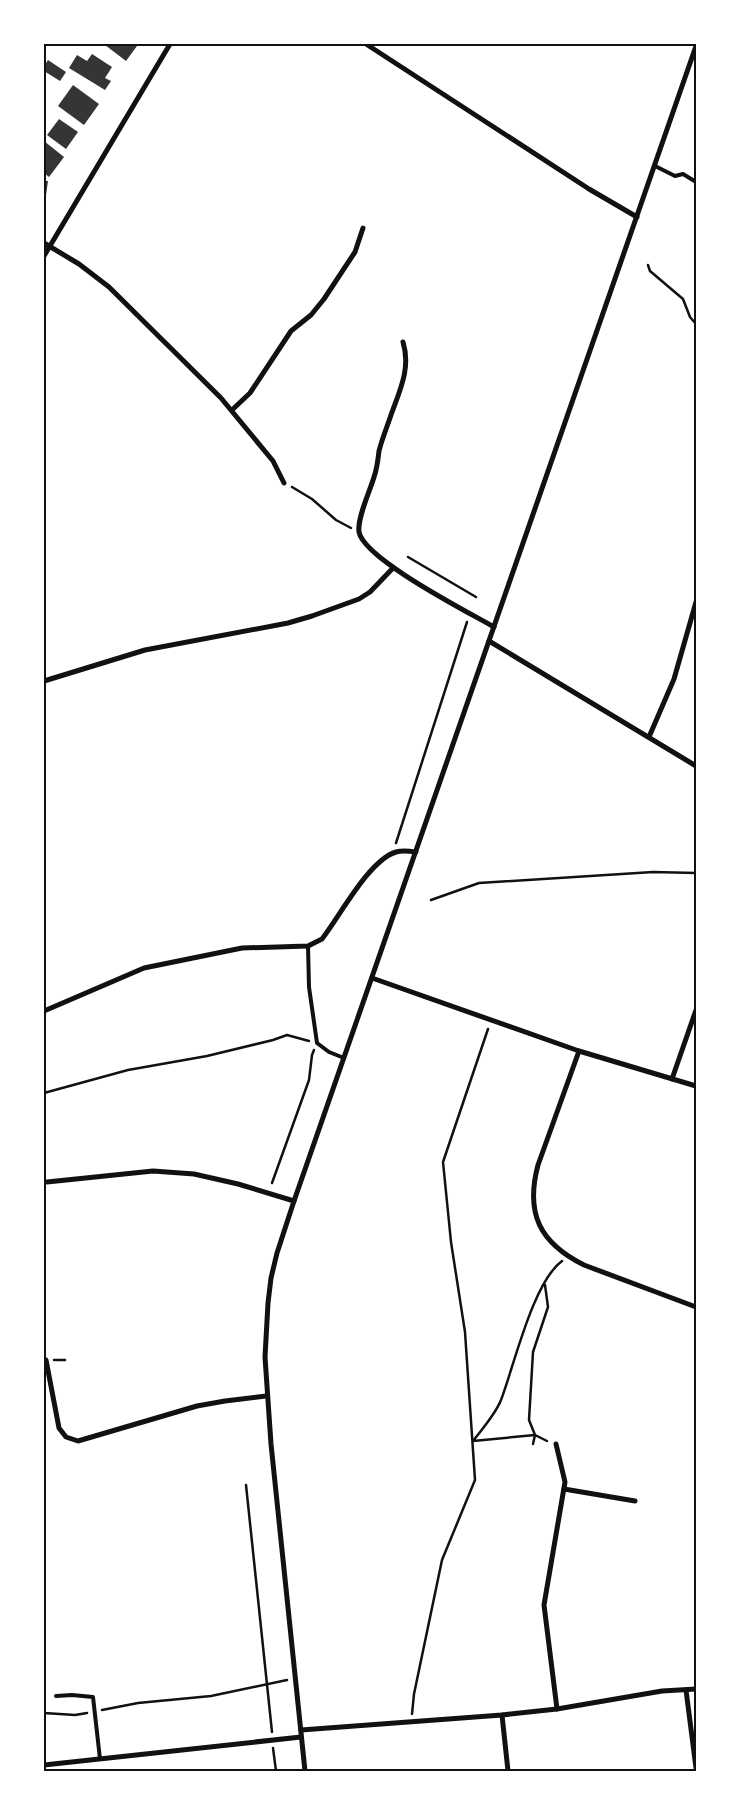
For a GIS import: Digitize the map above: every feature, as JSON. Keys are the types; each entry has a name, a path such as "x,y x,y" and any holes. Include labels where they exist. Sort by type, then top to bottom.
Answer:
{"street":[{"path":"44,256 170,44"},
{"path":"366,44 590,189 637,217"},
{"path":"305,1771 266,1396 264,1357 268,1303 277,1253 696,46"},
{"path":"232,410 250,393 291,332 311,315 320,303 355,252 363,228"},
{"path":"44,243 79,264 109,287 232,410 273,461 284,483"},
{"path":"403,342 406,354 406,372 382,440 359,532 369,548 393,568 494,627"},
{"path":"44,681 145,650 288,623 312,616 359,599 370,592 393,568"},
{"path":"649,737 674,679 696,602"},
{"path":"490,641 696,766"},
{"path":"44,1011 144,968 242,948 308,946 322,939 379,862 392,854 405,851 416,852"},
{"path":"372,978 579,1051 696,1086"},
{"path":"672,1079 696,1010"},
{"path":"579,1051 538,1165 533,1190 535,1213 541,1227 558,1250 568,1257 584,1265 696,1307"},
{"path":"47,1182 153,1171 194,1174 238,1184 294,1201"},
{"path":"45,1360 58,1428 66,1438 78,1441 197,1406 266,1396"},
{"path":"556,1444 565,1482 544,1605 557,1709"},
{"path":"564,1489 635,1502"},
{"path":"301,1730 502,1715 696,1689"},
{"path":"686,1690 696,1768"},
{"path":"502,1715 508,1771"},
{"path":"44,1765 302,1737"}],"lane":[{"path":"655,166 675,176 683,174 696,182"},
{"path":"308,946 310,987 317,1043 329,1052 344,1058"},
{"path":"56,1696 93,1697 100,1759"}],"path":[{"path":"648,264 650,271 682,299 690,317 696,324"},
{"path":"284,483 312,499 336,520 359,532"},
{"path":"408,556 476,597"},
{"path":"392,854 468,620"},
{"path":"431,900 479,883 653,872 696,874"},
{"path":"412,1723 414,1694 442,1560 475,1480 465,1332 451,1242 442,1162 490,1020"},
{"path":"44,1093 128,1070 207,1056 287,1035 317,1043 312,1055 309,1080 272,1183"},
{"path":"473,1441 500,1403 527,1320 545,1284 557,1265 568,1257"},
{"path":"533,1444 534,1436 529,1420 533,1352 548,1307 545,1284"},
{"path":"473,1441 534,1436 556,1444"},
{"path":"246,1485 272,1730"},
{"path":"44,1714 75,1715 138,1703 210,1696 295,1678"},
{"path":"274,1751 276,1771"}],"building":[{"path":"106,44 133,44 137,46 126,61"},
{"path":"92,54 112,67 105,78 111,81 105,90 69,68 77,55 87,61"},
{"path":"48,60 66,72 60,81 44,71 44,66"},
{"path":"73,85 99,104 84,125 58,106"},
{"path":"59,119 78,132 66,149 47,135"},
{"path":"44,141 64,157 49,177 44,173"},
{"path":"44,181 48,181 45,202 44,201"}]}
